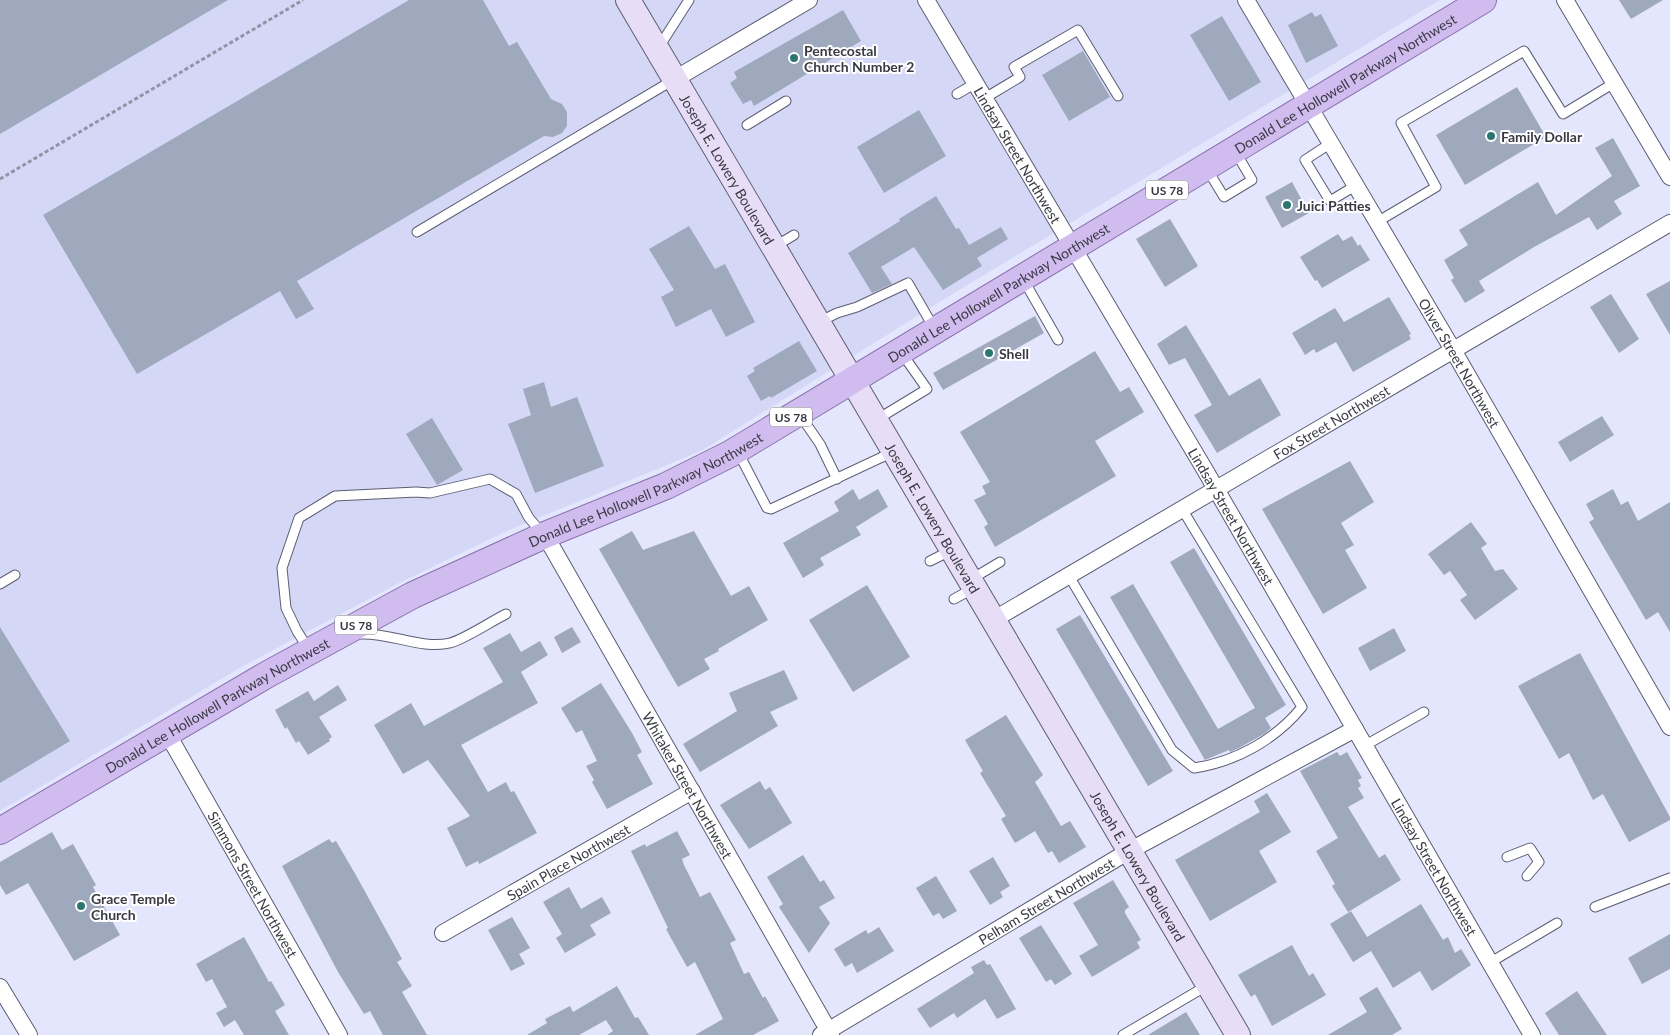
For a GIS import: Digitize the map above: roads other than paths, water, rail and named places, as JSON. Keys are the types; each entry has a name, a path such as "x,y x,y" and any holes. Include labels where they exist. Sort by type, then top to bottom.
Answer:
{"main road":[{"name":"Joseph E. Lowery Boulevard","path":"628,0 1238,1035"},
{"name":"Donald Lee Hollowell Parkway Northwest","path":"0,831 310,650 413,596 544,535 666,486 736,450 1483,0"}],"street":[{"path":"675,79 809,0"},
{"name":"Lindsay Street Northwest","path":"926,0 1216,490 1532,1035"},
{"name":"Oliver Street Northwest","path":"1246,0 1453,350 1670,727"},
{"path":"1565,0 1670,177"},
{"name":"Fox Street Northwest","path":"993,620 1670,223"},
{"name":"Whitaker Street Northwest","path":"544,535 692,790 827,1033"},
{"name":"Pelham Street Northwest","path":"827,1033 1129,851 1355,729"},
{"name":"Simmons Street Northwest","path":"167,733 339,1035"},
{"name":"Spain Place Northwest","path":"443,933 692,790"},
{"path":"0,987 29,1035"}],"lane":[{"path":"657,50 689,0"},
{"path":"985,98 1020,77 1014,67 1078,30 1118,96"},
{"path":"1377,222 1436,187 1401,123 1524,51 1564,114 1614,83"},
{"path":"417,232 675,79"},
{"path":"957,94 976,83"},
{"path":"747,125 786,101"},
{"path":"1330,143 1305,160 1330,201 1355,186"},
{"path":"1206,166 1224,197 1252,180 1234,150"},
{"path":"774,247 794,235"},
{"path":"1022,277 1058,340"},
{"path":"818,322 837,313 857,307 908,283 935,330"},
{"path":"876,420 927,389 900,351"},
{"path":"798,413 820,444 837,479"},
{"path":"736,450 767,508 771,509 894,451"},
{"path":"310,650 297,631 286,608 282,568 299,518 335,496 430,493 490,479 516,494 529,518 544,535"},
{"path":"1069,576 1172,750 1194,768 1214,765 1265,742 1288,724 1302,707 1182,509"},
{"path":"930,561 952,550"},
{"path":"954,599 1000,562"},
{"path":"0,584 15,575"},
{"path":"338,635 375,633 417,643 449,643 506,614"},
{"path":"1364,746 1424,712"},
{"path":"1506,857 1530,848 1539,862 1527,876"},
{"path":"1595,907 1670,878"},
{"path":"1490,962 1557,923"},
{"path":"1123,1035 1208,984"}],"place":[{"name":"Pentecostal Church Number 2","path":"794,58"},
{"name":"Family Dollar","path":"1491,136"},
{"name":"Juici Patties","path":"1287,205"},
{"name":"Shell","path":"989,353"},
{"name":"Grace Temple Church","path":"81,906"}]}
